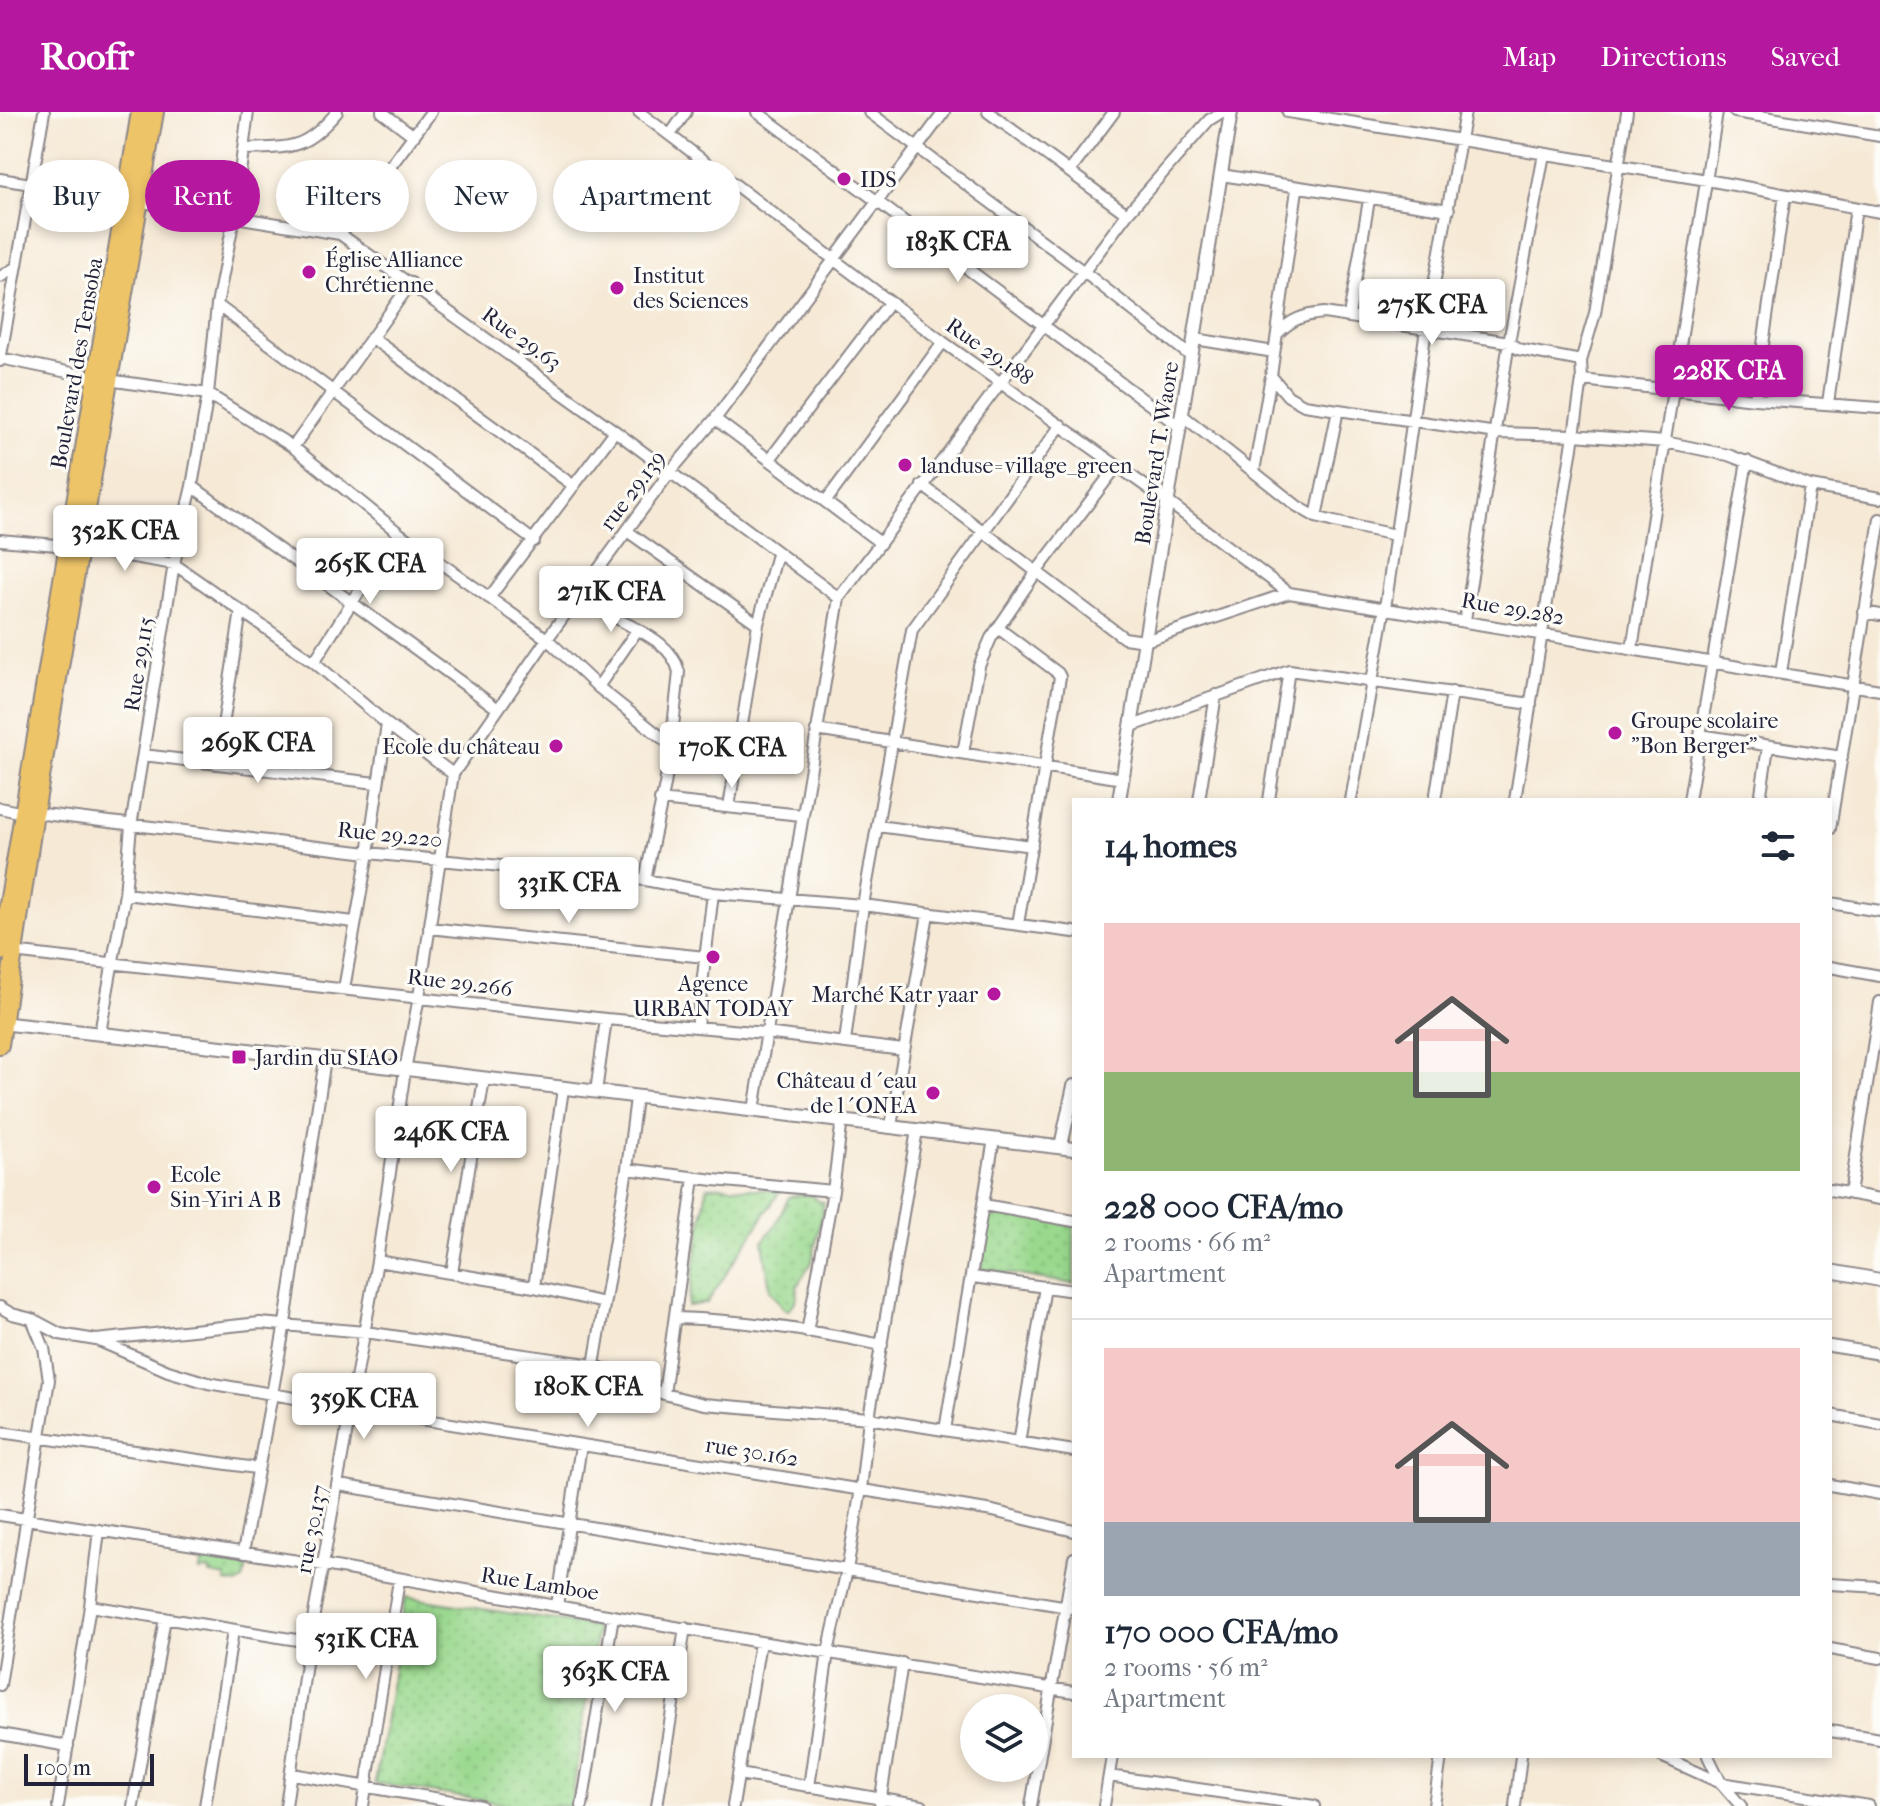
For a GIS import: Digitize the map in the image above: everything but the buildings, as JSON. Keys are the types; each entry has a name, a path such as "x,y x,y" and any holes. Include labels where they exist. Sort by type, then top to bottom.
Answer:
{"main road":[{"name":"Boulevard des Tensoba","path":"133,200 140,112"},
{"name":"Boulevard des Tensoba","path":"0,1045 3,950 133,200 155,112"}],"street":[{"path":"35,160 44,112"},
{"name":"Rue 29.115","path":"242,160 248,112"},
{"path":"243,149 302,144 320,133 337,112"},
{"path":"382,112 414,136"},
{"path":"340,234 431,112"},
{"name":"Rue 29.188","path":"639,112 889,303 1168,502 1289,593"},
{"path":"670,135 686,112"},
{"path":"757,112 1044,326 1254,471 1297,506 1316,517 1395,535"},
{"path":"869,112 1084,272 1192,357"},
{"name":"rue 29.139","path":"405,1070 453,774 547,639 670,472 715,419 944,112"},
{"path":"988,112 1127,214"},
{"path":"1070,171 1114,112"},
{"path":"754,1110 839,598 1127,214 1209,120 1222,112"},
{"name":"Boulevard T. Waore","path":"1119,798 1231,112"},
{"path":"1288,112 1707,180 1880,212"},
{"path":"1351,798 1385,608 1426,329 1465,112"},
{"path":"1515,798 1574,435 1582,380 1581,361 1595,313 1627,112"},
{"path":"1632,649 1717,112"},
{"path":"1735,112 1880,136"},
{"path":"1465,620 1509,342 1544,154"},
{"path":"1221,175 1449,210"},
{"name":"Rue 29.63","path":"0,179 24,182"},
{"path":"1254,471 1271,376 1297,189"},
{"path":"1755,399 1785,195"},
{"name":"Rue 29.63","path":"129,199 145,202"},
{"path":"1349,316 1369,200"},
{"path":"1828,403 1856,208"},
{"path":"24,220 0,359 102,379 208,394 293,447 400,534 547,639 598,687 671,745"},
{"name":"Rue 29.63","path":"260,222 340,234 615,431 839,598"},
{"name":"Rue 29.115","path":"100,1033 125,894 131,826 174,564 208,394 217,305 231,232"},
{"path":"0,277 15,268"},
{"path":"293,447 411,283"},
{"path":"770,459 889,303"},
{"path":"217,305 534,541"},
{"path":"1277,334 1291,320 1324,313 1509,342 1518,349 1581,361"},
{"path":"372,338 574,486"},
{"path":"1195,339 1274,352"},
{"path":"826,501 943,342"},
{"path":"1271,376 1288,396 1304,405 1497,433 1665,442 1747,461 1810,486 1880,498"},
{"path":"1582,380 1755,399 1880,408"},
{"path":"1316,517 1338,410"},
{"path":"715,419 879,542"},
{"path":"845,1042 863,905 912,630 1061,425"},
{"path":"489,598 615,431"},
{"path":"1689,798 1747,461"},
{"path":"963,753 979,666 998,628 1117,466"},
{"path":"922,485 1124,638 1145,641"},
{"path":"192,486 498,709"},
{"path":"1781,673 1810,486"},
{"path":"1832,817 1880,519"},
{"path":"627,531 758,624"},
{"path":"314,662 400,534"},
{"path":"0,540 74,547 174,564 314,662 387,724 453,774"},
{"path":"729,807 758,624 777,554"},
{"path":"582,592 662,645 678,665 665,785 645,880"},
{"name":"Rue 29.282","path":"1145,641 1289,593 1880,690"},
{"path":"217,763 241,611"},
{"path":"1864,612 1880,615"},
{"path":"998,628 1059,675 1018,924"},
{"path":"598,687 638,629"},
{"path":"1132,726 1289,670 1531,704"},
{"path":"1269,798 1289,670"},
{"path":"1435,798 1452,692"},
{"path":"1199,798 1216,695"},
{"path":"344,989 387,724"},
{"path":"816,730 1123,779"},
{"path":"1700,735 1842,757"},
{"path":"1760,798 1768,747"},
{"path":"143,755 376,783"},
{"path":"660,800 801,815"},
{"name":"Rue 29.220","path":"0,808 131,826 645,880 713,893 863,905 1072,932"},
{"path":"877,826 1032,846"},
{"path":"697,1026 713,893"},
{"path":"125,894 354,922"},
{"path":"1832,903 1880,911"},
{"path":"891,1126 928,914"},
{"path":"429,928 705,957"},
{"name":"Rue 29.266","path":"3,950 903,1050"},
{"path":"1832,967 1880,976"},
{"path":"1850,1194 1880,1002"},
{"path":"596,1092 606,1019"},
{"path":"2,1023 636,1098 842,1119 1068,1148 1072,1107"},
{"path":"243,1553 256,1468 285,1323 325,1059"},
{"name":"rue 30.137","path":"286,1806 309,1642 377,1261 405,1070"},
{"path":"452,1273 484,1079"},
{"path":"534,1287 563,1089"},
{"path":"594,1365 636,1098"},
{"path":"807,1332 833,1191 842,1119"},
{"path":"809,1787 828,1652 861,1489 869,1418 917,1130"},
{"path":"945,1430 994,1139"},
{"path":"627,1169 833,1191"},
{"path":"664,1394 677,1318 694,1178"},
{"path":"1832,1190 1880,1199"},
{"path":"984,1205 1072,1221"},
{"path":"377,1261 534,1287 604,1303"},
{"path":"1832,1271 1880,1280"},
{"path":"973,1277 1072,1291"},
{"path":"1019,1443 1045,1287"},
{"path":"0,1307 60,1334 96,1340 246,1324 285,1323 365,1332 594,1365 664,1394 704,1404 869,1418 1072,1451"},
{"path":"677,1318 702,1318 882,1345"},
{"path":"0,1685 49,1380 44,1348 32,1319"},
{"name":"rue 30.162","path":"96,1340 168,1371 208,1383 993,1511 1072,1531"},
{"path":"1832,1346 1880,1354"},
{"path":"1832,1415 1880,1424"},
{"path":"0,1432 256,1468"},
{"path":"557,1606 581,1445"},
{"path":"339,1485 1070,1607"},
{"path":"1832,1485 1880,1494"},
{"name":"Rue Lamboe","path":"0,1515 324,1565 760,1642 1072,1692"},
{"path":"58,1806 99,1530"},
{"path":"363,1806 399,1580"},
{"path":"1031,1806 1051,1688 1070,1607 1072,1582"},
{"path":"1832,1584 1880,1587"},
{"path":"90,1606 309,1642"},
{"path":"582,1806 613,1616"},
{"path":"133,1806 165,1618"},
{"path":"657,1806 685,1628"},
{"path":"205,1806 233,1631"},
{"path":"733,1806 760,1642"},
{"path":"1832,1649 1880,1658"},
{"path":"880,1803 902,1663"},
{"path":"1832,1731 1880,1739"},
{"path":"0,1734 68,1746"},
{"path":"1104,1806 1112,1758"},
{"path":"1434,1806 1441,1758"},
{"path":"1515,1806 1521,1758"},
{"path":"1665,1758 1721,1783 1869,1806"},
{"path":"1709,1758 1721,1783 1741,1806"},
{"path":"292,1774 481,1806"},
{"path":"739,1774 880,1803 922,1806"},
{"path":"1109,1776 1314,1806"}],"green space":[{"path":"707,1187 780,1191 707,1303 688,1306"},
{"path":"813,1195 815,1200 824,1202 812,1262 797,1286 796,1300 786,1311 770,1290 763,1241 776,1224 789,1197"},
{"path":"991,1209 1072,1225 1072,1284 981,1269"},
{"path":"204,1558 248,1564 243,1580 237,1584 225,1582 226,1577 210,1574 209,1570 199,1571"},
{"path":"406,1597 597,1627 571,1806 517,1806 375,1783"}],"place":[{"name":"IDS","path":"844,179"},
{"name":"Église Alliance Chrétienne","path":"309,272"},
{"name":"Institut des Sciences","path":"617,288"},
{"name":"landuse=village_green","path":"905,465"},
{"name":"Groupe scolaire \"Bon Berger\"","path":"1615,733"},
{"name":"Ecole du château","path":"556,746"},
{"name":"Agence URBAN TODAY","path":"713,957"},
{"name":"Marché Katr yaar","path":"994,994"},
{"name":"Jardin du SIAO","path":"239,1057"},
{"name":"Château d´eau de l´ONEA","path":"933,1093"},
{"name":"Ecole Sin-Yiri A B","path":"154,1187"}]}
